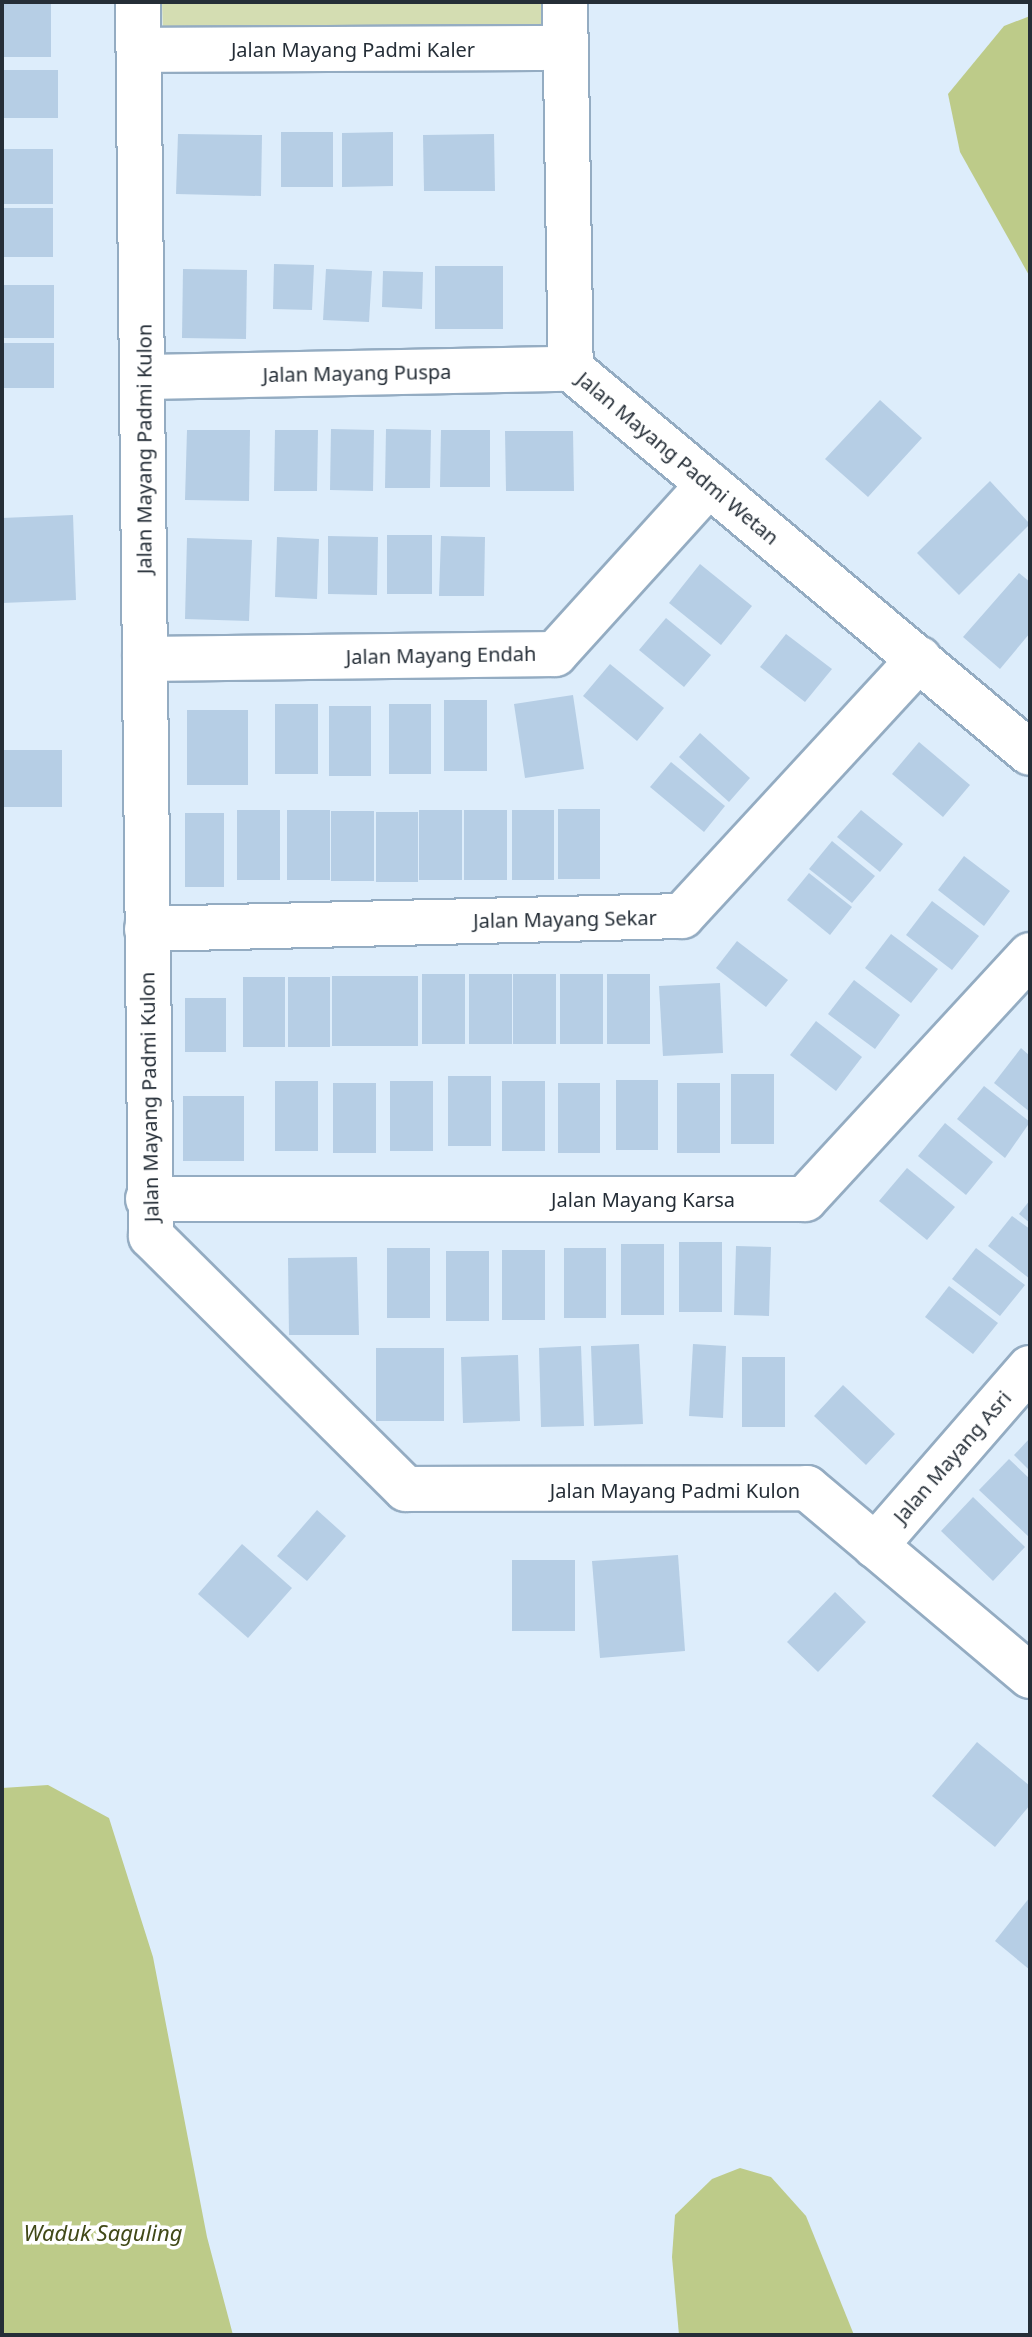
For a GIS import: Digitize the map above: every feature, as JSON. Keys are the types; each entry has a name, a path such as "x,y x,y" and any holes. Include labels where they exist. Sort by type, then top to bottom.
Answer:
{"street":[{"name":"Jalan Mayang Padmi Kulon","path":"138,2 141,50 148,1199 151,1236 406,1489 807,1488 1030,1676"},
{"name":"Jalan Mayang Padmi Wetan","path":"565,2 571,369 1030,753"},
{"name":"Jalan Mayang Padmi Kaler","path":"141,50 566,48"},
{"name":"Jalan Mayang Puspa","path":"143,377 571,369"},
{"name":"Jalan Mayang Endah","path":"145,659 555,654 709,484"},
{"name":"Jalan Mayang Sekar","path":"147,929 682,916 919,659"},
{"name":"Jalan Mayang Karsa","path":"148,1199 805,1199 1030,955"},
{"name":"Jalan Mayang Asri","path":"875,1546 1030,1368"}],"shaded area":[{"path":"162,2 556,2 556,24 163,33"}],"water":[{"path":"1030,16 1030,277 960,152 948,94 1004,26"},
{"name":"Waduk Saguling","path":"48,1785 109,1818 153,1957 207,2237 233,2335 2,2335 2,1788"},
{"path":"740,2168 771,2177 806,2216 854,2335 679,2335 672,2257 675,2215 712,2179"}],"building":[{"path":"2,2 51,2 51,57 2,57"},
{"path":"2,70 58,70 58,118 2,118"},
{"path":"281,132 333,132 333,187 281,187"},
{"path":"393,132 393,186 342,187 342,133"},
{"path":"178,134 262,135 261,196 176,194"},
{"path":"494,134 495,191 424,191 423,135"},
{"path":"2,149 53,149 53,204 2,204"},
{"path":"2,208 53,208 53,257 2,257"},
{"path":"274,264 314,265 312,310 273,309"},
{"path":"435,266 503,266 503,329 435,329"},
{"path":"183,269 247,270 246,339 182,338"},
{"path":"326,269 372,271 369,322 323,320"},
{"path":"383,271 423,272 422,309 382,307"},
{"path":"2,285 54,285 54,338 2,338"},
{"path":"2,343 54,343 54,388 2,388"},
{"path":"880,400 922,438 868,497 825,459"},
{"path":"331,429 374,430 373,491 330,490"},
{"path":"386,429 431,430 430,488 385,488"},
{"path":"187,430 250,430 249,501 185,500"},
{"path":"275,430 318,430 317,491 274,491"},
{"path":"441,430 490,430 490,487 440,487"},
{"path":"505,431 573,431 574,491 506,491"},
{"path":"990,481 1030,524 959,595 917,553"},
{"path":"73,515 76,600 2,603 2,518"},
{"path":"387,535 432,535 432,594 387,594"},
{"path":"328,536 378,537 377,595 328,594"},
{"path":"441,536 485,537 484,596 439,596"},
{"path":"277,537 319,539 317,599 275,597"},
{"path":"187,538 252,540 249,621 185,619"},
{"path":"700,564 752,606 721,645 669,603"},
{"path":"1019,573 1030,582 1030,633 1000,669 963,637"},
{"path":"666,618 711,655 684,687 639,650"},
{"path":"786,634 832,669 805,702 760,667"},
{"path":"610,664 664,708 637,741 583,696"},
{"path":"573,695 584,769 525,778 514,704"},
{"path":"444,700 487,700 487,771 444,771"},
{"path":"275,704 318,704 318,774 275,774"},
{"path":"389,704 431,704 431,774 389,774"},
{"path":"329,706 371,706 371,776 329,776"},
{"path":"187,710 248,710 248,785 187,785"},
{"path":"700,733 750,778 729,802 679,757"},
{"path":"919,742 970,785 943,817 892,774"},
{"path":"2,750 62,750 62,807 2,807"},
{"path":"671,762 725,806 704,832 650,787"},
{"path":"558,809 600,809 600,879 558,879"},
{"path":"237,810 280,810 280,880 237,880"},
{"path":"287,810 330,810 330,880 287,880"},
{"path":"419,810 462,810 462,880 419,880"},
{"path":"464,810 507,810 507,880 464,880"},
{"path":"512,810 554,810 554,880 512,880"},
{"path":"861,810 903,844 880,872 837,837"},
{"path":"331,811 374,811 374,881 331,881"},
{"path":"376,812 418,812 418,882 376,882"},
{"path":"185,813 224,813 224,887 185,887"},
{"path":"832,841 875,876 852,903 809,869"},
{"path":"964,856 1010,891 984,926 938,890"},
{"path":"809,873 852,907 830,935 787,900"},
{"path":"932,901 979,936 952,970 906,935"},
{"path":"891,934 938,969 911,1003 865,968"},
{"path":"737,941 788,980 766,1007 716,968"},
{"path":"422,974 465,974 465,1044 422,1044"},
{"path":"469,974 512,974 512,1044 469,1044"},
{"path":"513,974 556,974 556,1044 513,1044"},
{"path":"560,974 603,974 603,1044 560,1044"},
{"path":"607,974 650,974 650,1044 607,1044"},
{"path":"332,976 418,976 418,1046 332,1046"},
{"path":"243,977 285,977 285,1047 243,1047"},
{"path":"288,977 330,977 330,1047 288,1047"},
{"path":"854,980 900,1015 875,1049 828,1014"},
{"path":"720,983 723,1053 663,1056 659,986"},
{"path":"185,998 226,998 226,1052 185,1052"},
{"path":"816,1021 862,1057 836,1091 790,1055"},
{"path":"1021,1048 1030,1056 1030,1112 994,1083"},
{"path":"731,1074 774,1074 774,1144 731,1144"},
{"path":"448,1076 491,1076 491,1146 448,1146"},
{"path":"616,1080 658,1080 658,1150 616,1150"},
{"path":"275,1081 318,1081 318,1151 275,1151"},
{"path":"390,1081 433,1081 433,1151 390,1151"},
{"path":"502,1081 545,1081 545,1151 502,1151"},
{"path":"333,1083 376,1083 376,1153 333,1153"},
{"path":"558,1083 600,1083 600,1153 558,1153"},
{"path":"677,1083 720,1083 720,1153 677,1153"},
{"path":"984,1086 1030,1122 1005,1158 957,1119"},
{"path":"183,1096 244,1096 244,1161 183,1161"},
{"path":"945,1123 993,1162 966,1195 918,1156"},
{"path":"907,1168 955,1207 927,1240 879,1201"},
{"path":"1030,1200 1030,1223 1019,1214"},
{"path":"1012,1216 1030,1229 1030,1279 988,1246"},
{"path":"679,1242 722,1242 722,1312 679,1312"},
{"path":"621,1244 664,1244 664,1315 621,1315"},
{"path":"736,1246 771,1247 769,1316 734,1315"},
{"path":"387,1248 430,1248 430,1318 387,1318"},
{"path":"564,1248 606,1248 606,1318 564,1318"},
{"path":"976,1248 1025,1285 1000,1316 952,1279"},
{"path":"502,1250 545,1250 545,1320 502,1320"},
{"path":"446,1251 489,1251 489,1321 446,1321"},
{"path":"357,1257 359,1335 289,1335 288,1258"},
{"path":"949,1286 998,1323 973,1354 925,1317"},
{"path":"639,1344 643,1424 594,1426 591,1346"},
{"path":"693,1344 726,1346 723,1418 689,1416"},
{"path":"581,1346 584,1426 541,1427 539,1348"},
{"path":"376,1348 444,1348 444,1421 376,1421"},
{"path":"518,1355 520,1421 463,1423 461,1357"},
{"path":"742,1357 785,1357 785,1427 742,1427"},
{"path":"843,1385 895,1434 866,1465 814,1416"},
{"path":"1030,1438 1030,1471 1014,1455"},
{"path":"1009,1459 1030,1479 1030,1538 979,1490"},
{"path":"973,1497 1025,1547 993,1581 941,1531"},
{"path":"317,1510 346,1536 307,1581 277,1556"},
{"path":"242,1544 292,1588 248,1638 198,1594"},
{"path":"678,1555 685,1651 600,1658 592,1561"},
{"path":"512,1560 575,1560 575,1631 512,1631"},
{"path":"835,1592 866,1622 818,1672 787,1642"},
{"path":"977,1742 1030,1786 1030,1805 995,1847 932,1796"},
{"path":"1030,1897 1030,1970 995,1941"}]}
